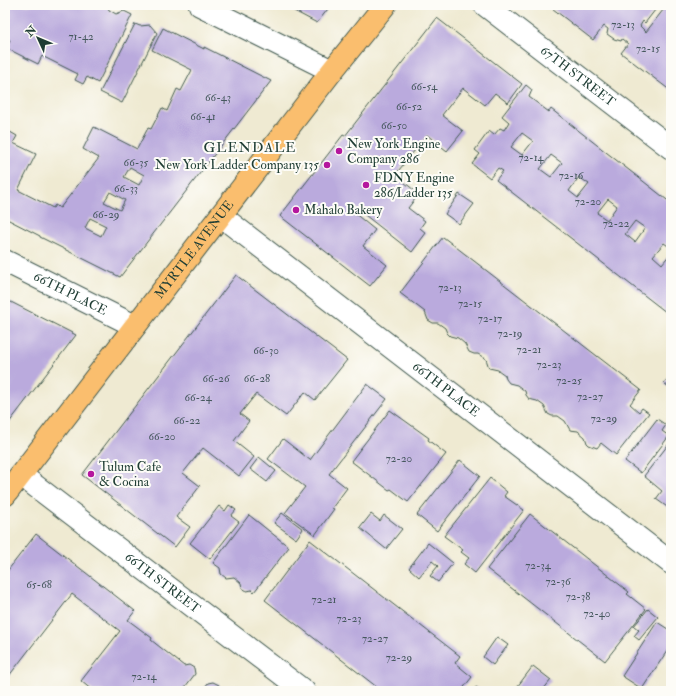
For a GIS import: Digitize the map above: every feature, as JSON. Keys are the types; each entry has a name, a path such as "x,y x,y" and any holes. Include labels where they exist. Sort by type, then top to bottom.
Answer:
{"main road":[{"name":"MYRTLE AVENUE","path":"5,495 332,71 385,5"}],"street":[{"path":"200,5 332,71"},
{"name":"67TH STREET","path":"485,5 671,148"},
{"name":"66TH PLACE","path":"221,216 671,563"},
{"name":"66TH PLACE","path":"5,261 135,326"},
{"name":"66TH STREET","path":"21,475 304,691"}],"building":[{"path":"5,5 107,5 109,10 116,14 124,11 132,15 98,83 87,77 83,84 75,80 78,74 42,56 38,64 6,48 10,40 5,37"},
{"path":"283,5 331,5 317,23"},
{"path":"548,5 659,5 645,23 643,21 640,26 646,32 667,5 671,5 671,91 621,53 628,44 622,39 621,41 614,39 607,34 608,29 604,26 593,40"},
{"path":"437,18 522,84 508,103 495,93 485,105 463,88 442,115 463,131 447,151 427,135 395,175 419,194 408,208 425,221 420,228 426,233 412,252 356,208 353,212 375,230 363,246 387,265 370,286 280,216 343,135 345,136"},
{"path":"135,24 140,26 150,25 157,33 122,103 100,92"},
{"path":"163,28 271,81 120,277 5,218 5,129 17,136 13,143 36,154 18,190 53,208 55,205 60,208 99,158 83,149 94,127 137,149 148,128 151,129 162,108 167,111 177,89 181,91 192,70 152,50","holes":["130,167 144,175 139,185 124,177","110,192 125,200 120,210 104,202","90,218 106,226 101,236 85,228"]},
{"path":"526,85 532,90 529,97 549,112 551,109 671,203 671,248 664,243 653,256 662,264 671,253 671,316 496,180 503,171 498,168 490,178 472,164 480,154 475,150 489,131 494,135 500,128 504,130 509,122 502,116","holes":["522,133 533,141 522,155 511,147","551,155 562,163 551,177 540,169","579,177 589,184 578,198 569,191","608,199 617,206 607,220 597,213","635,221 645,228 635,242 625,234"]},
{"path":"459,194 474,204 459,224 445,214"},
{"path":"443,237 641,390 630,404 639,412 642,408 649,413 616,455 601,443 597,448 589,445 585,437 578,431 570,430 565,421 558,416 548,414 544,406 537,401 529,399 525,391 517,385 509,383 505,375 498,370 489,368 486,359 478,354 469,352 465,344 458,338 450,336 445,328 438,323 433,323 428,320 425,312 400,293"},
{"path":"236,275 347,360 315,400 305,392 286,416 256,394 240,414 249,421 234,441 254,457 239,476 203,448 183,473 200,486 176,517 190,527 175,547 82,475"},
{"path":"5,299 76,335 5,428"},
{"path":"671,374 671,389 664,383"},
{"path":"367,384 387,399 329,474 347,488 315,535 285,513 305,487 268,459 283,439 310,460"},
{"path":"390,410 429,438 428,440 446,454 408,502 391,489 389,490 351,461"},
{"path":"657,419 666,425 662,431 669,436 641,473 625,461"},
{"path":"671,441 670,509 656,499 662,491 644,476"},
{"path":"259,457 276,471 267,482 250,469"},
{"path":"460,460 480,476 437,531 417,515"},
{"path":"490,478 507,492 504,496 524,510 475,573 464,564 469,558 461,552 463,550 444,536"},
{"path":"229,505 236,510 231,516 239,522 210,559 190,543 219,506 225,511"},
{"path":"282,513 303,529 296,539 274,523"},
{"path":"371,514 380,521 384,515 402,529 386,549 360,528"},
{"path":"530,514 629,592 627,594 646,609 605,661 487,569"},
{"path":"249,515 289,547 254,592 252,590 247,591 242,588 241,583 234,577 226,578 221,574 220,568 213,563"},
{"path":"36,534 135,611 128,620 152,638 151,640 184,666 189,665 194,668 195,674 182,691 93,691 81,681 120,631 72,594 5,681 5,574"},
{"path":"310,540 460,656 455,663 472,677 461,691 382,691 265,600"},
{"path":"428,543 453,563 438,582 430,576 438,566 432,561 419,577 409,568"},
{"path":"648,609 658,617 639,640 634,636 639,630 634,626"},
{"path":"657,622 671,631 671,645 642,689 622,676"},
{"path":"497,637 508,645 493,665 483,657"},
{"path":"533,666 551,680 542,691 523,691 517,687"},
{"path":"213,682 219,685 220,691 202,691 208,683"},
{"path":"236,687 241,691 233,691"},
{"path":"476,687 482,691 473,691"}],"place":[{"name":"New York Engine Company 286","path":"339,151"},
{"name":"New York Ladder Company 135","path":"327,165"},
{"name":"FDNY Engine 286/Ladder 135","path":"366,185"},
{"name":"Mahalo Bakery","path":"296,210"},
{"name":"Tulum Cafe & Cocina","path":"91,474"}],"district":[{"name":"GLENDALE","path":"250,147"}]}
